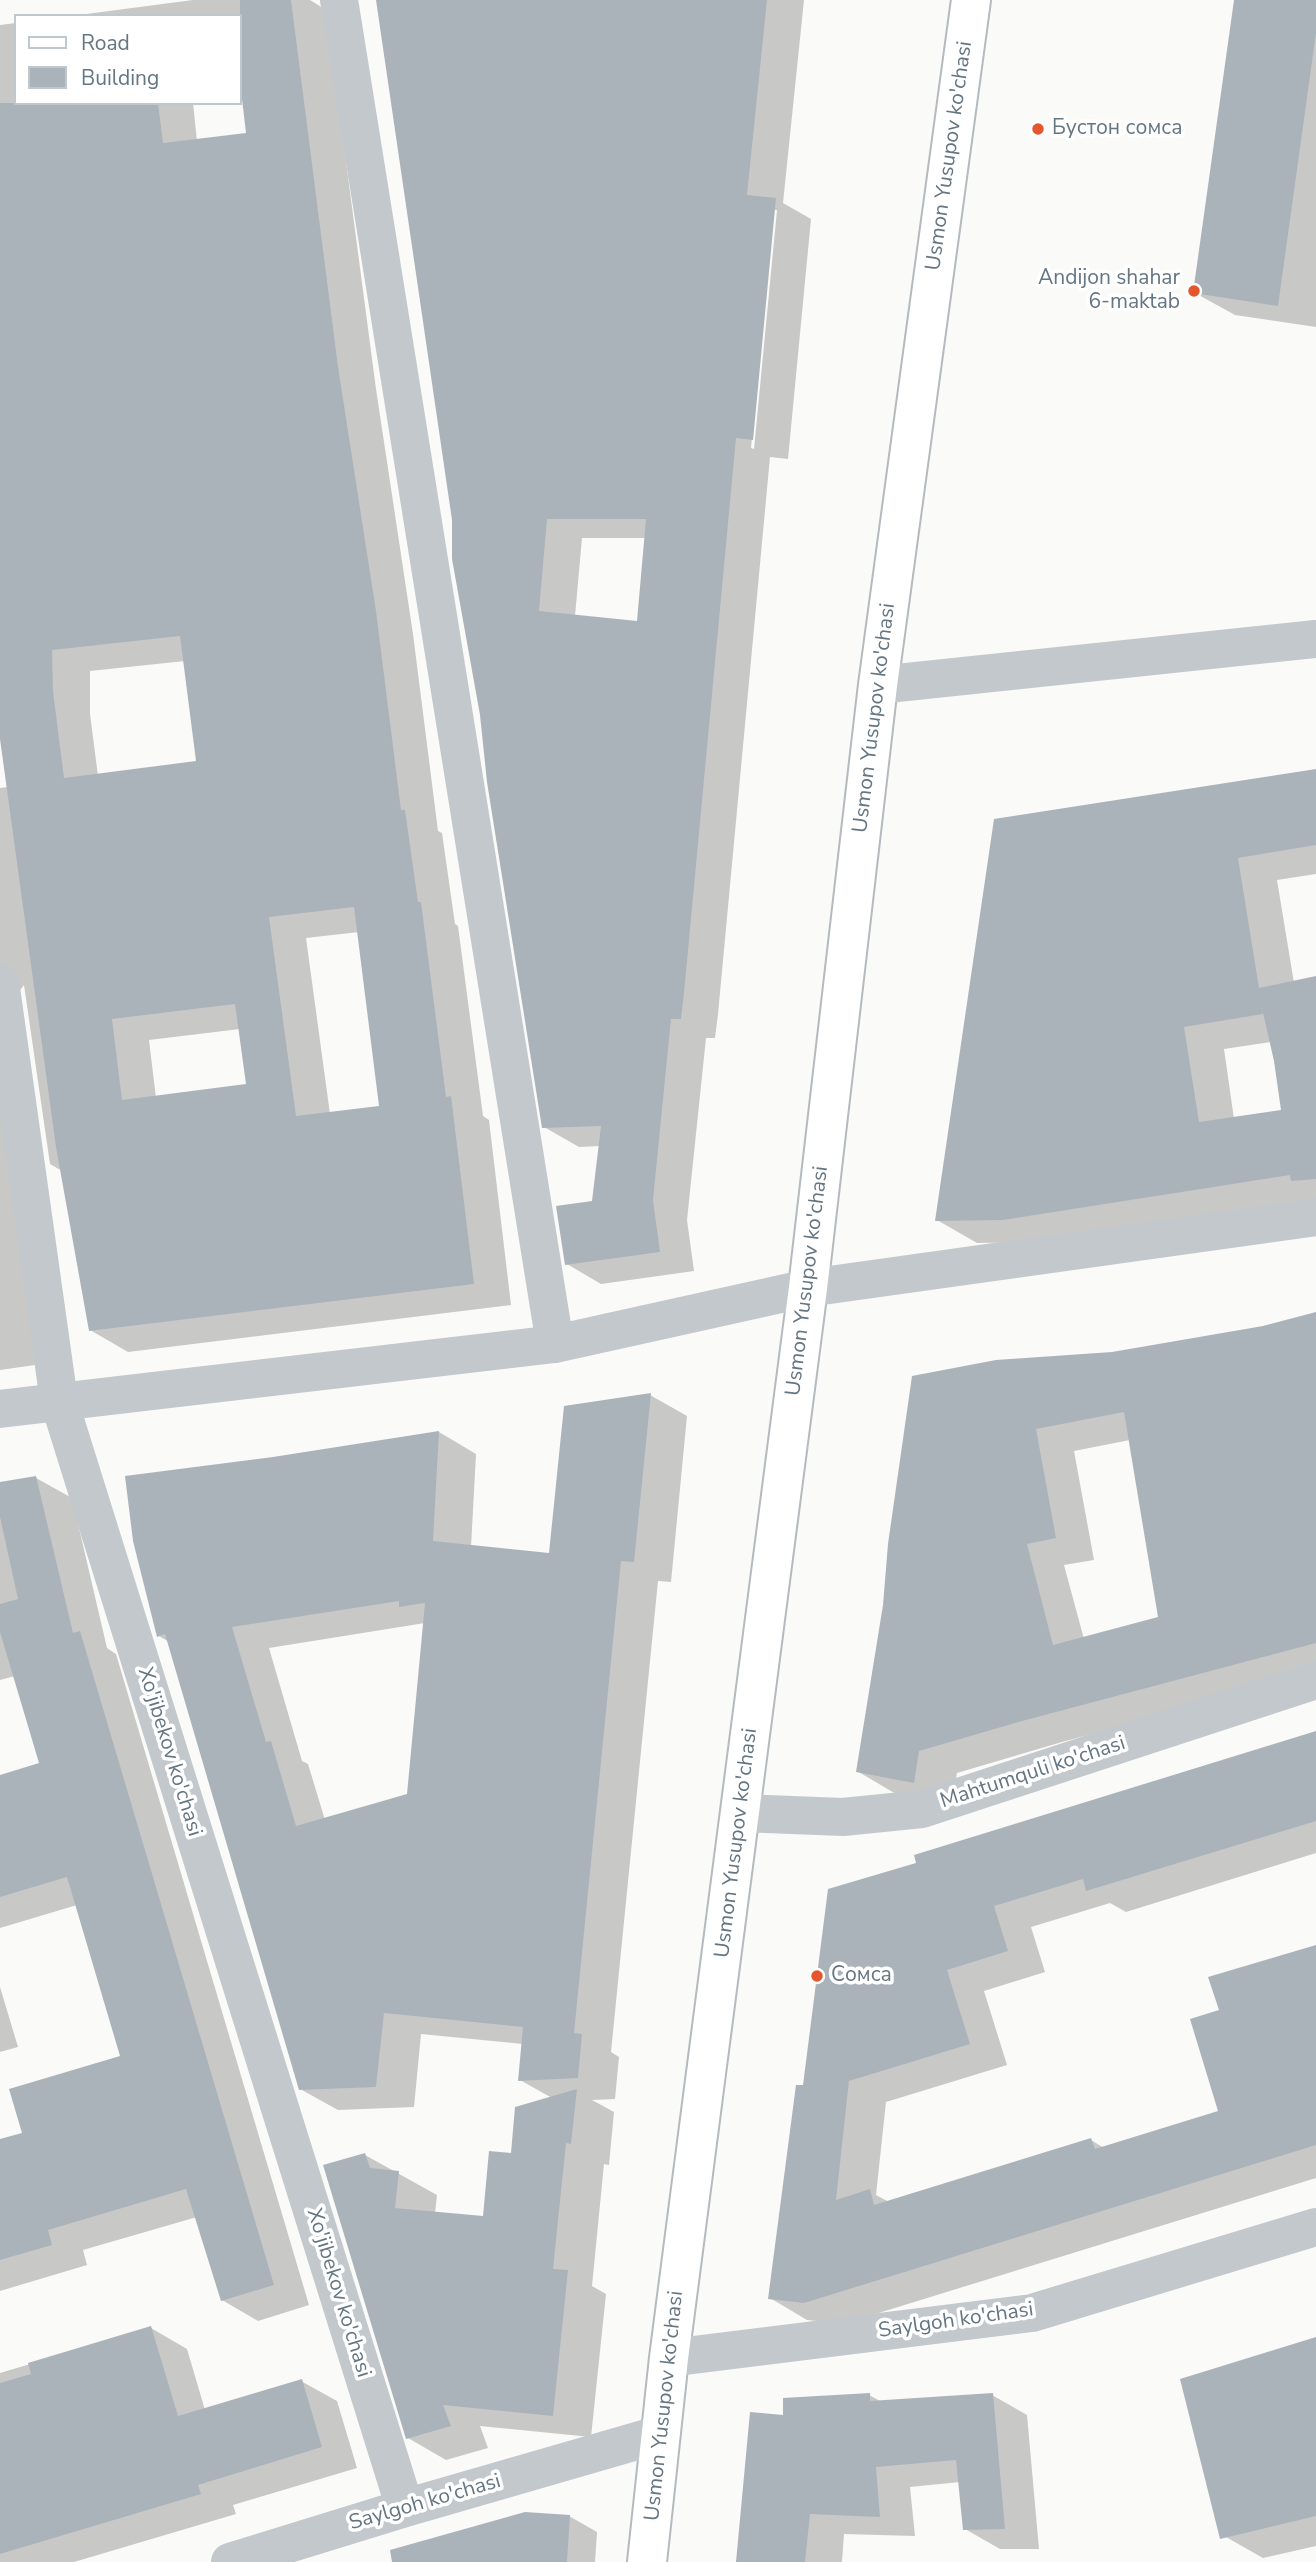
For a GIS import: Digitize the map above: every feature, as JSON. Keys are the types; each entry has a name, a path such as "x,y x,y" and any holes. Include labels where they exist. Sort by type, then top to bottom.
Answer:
{"main road":[{"name":"Usmon Yusupov ko'chasi","path":"648,2562 669,2358 808,1288 878,685 971,0"}],"street":[{"path":"339,0 555,1344"},
{"path":"878,685 1316,639"},
{"name":"Xo'jibekov ko'chasi","path":"0,981 59,1401 405,2508"},
{"path":"0,1409 555,1344 808,1288 1316,1217"},
{"name":"Mahtumquli ko'chasi","path":"741,1813 843,1816 922,1809 1316,1680"},
{"name":"Saylgoh ko'chasi","path":"669,2358 1032,2313 1316,2227"},
{"name":"Saylgoh ko'chasi","path":"230,2562 660,2434"}],"building":[{"path":"240,0 291,0 338,367 376,611 401,810 405,810 418,902 421,902 446,1097 451,1096 474,1284 89,1331 56,1147 0,739 0,103 158,105 163,143 246,133 242,99","holes":["180,636 196,761 64,778 53,691 52,650","354,907 379,1106 296,1116 269,917","235,1004 246,1084 122,1100 112,1019"]},
{"path":"376,0 767,0 747,195 776,198 753,440 736,438 681,1019 671,1019 653,1200 660,1252 565,1265 556,1206 592,1201 601,1126 542,1128 487,782 480,715 452,559 452,520","holes":["547,519 646,519 637,621 539,611"]},
{"path":"1234,0 1316,0 1316,33 1278,306 1193,293"},
{"path":"1316,769 1316,845 1238,858 1259,988 1316,976 1316,1179 1291,1181 1290,1175 1003,1220 935,1221 994,819","holes":["1261,1004 1274,1061 1281,1110 1199,1122 1184,1027 1263,1014"]},
{"path":"1316,1312 1316,1643 919,1751 914,1783 856,1772 883,1605 888,1544 912,1376 996,1360 1112,1352 1263,1326","holes":["1124,1412 1158,1617 1053,1645 1027,1544 1056,1538 1036,1429"]},
{"path":"651,1393 634,1562 621,1561 574,2033 582,2034 578,2078 518,2081 523,2027 384,2013 376,2087 299,2090 165,1634 157,1637 133,1541 125,1476 273,1457 439,1431 433,1541 549,1553 564,1406","holes":["399,1601 399,1607 425,1603 407,1794 296,1826 271,1741 266,1742 232,1627"]},
{"path":"36,1476 73,1633 80,1631 274,2285 221,2301 186,2189 48,2230 52,2245 0,2260 0,2139 22,2133 9,2089 120,2056 67,1877 0,1897 0,1775 39,1763 0,1632 0,1604 18,1599 0,1517 0,1482"},
{"path":"1316,1731 1316,1821 1086,1891 1083,1879 994,1906 1008,1951 947,1970 970,2044 849,2081 836,2200 870,2189 874,2205 1091,2138 1095,2149 1218,2111 1190,2019 1219,2010 1208,1977 1316,1945 1316,2145 804,2303 768,2299 796,2085 803,2085 828,1889 916,1863 914,1855"},
{"path":"577,2089 571,2144 566,2143 553,2269 568,2270 553,2416 443,2405 451,2426 406,2439 323,2165 365,2153 370,2168 399,2171 395,2208 483,2216 489,2151 511,2153 515,2107"},
{"path":"151,2326 178,2416 302,2379 322,2447 198,2485 201,2494 0,2554 0,2383 31,2374 28,2363"},
{"path":"1316,2337 1316,2516 1220,2539 1180,2379"},
{"path":"870,2393 870,2401 993,2393 1005,2529 963,2530 956,2460 876,2467 880,2517 810,2514 805,2562 736,2562 750,2412 783,2415 783,2398"},
{"path":"525,2512 570,2515 567,2562 392,2562 390,2550"}],"place":[{"name":"Бустон сомса","path":"1038,129"},
{"name":"Andijon shahar 6-maktab","path":"1194,291"},
{"name":"Сомса","path":"817,1976"}]}
